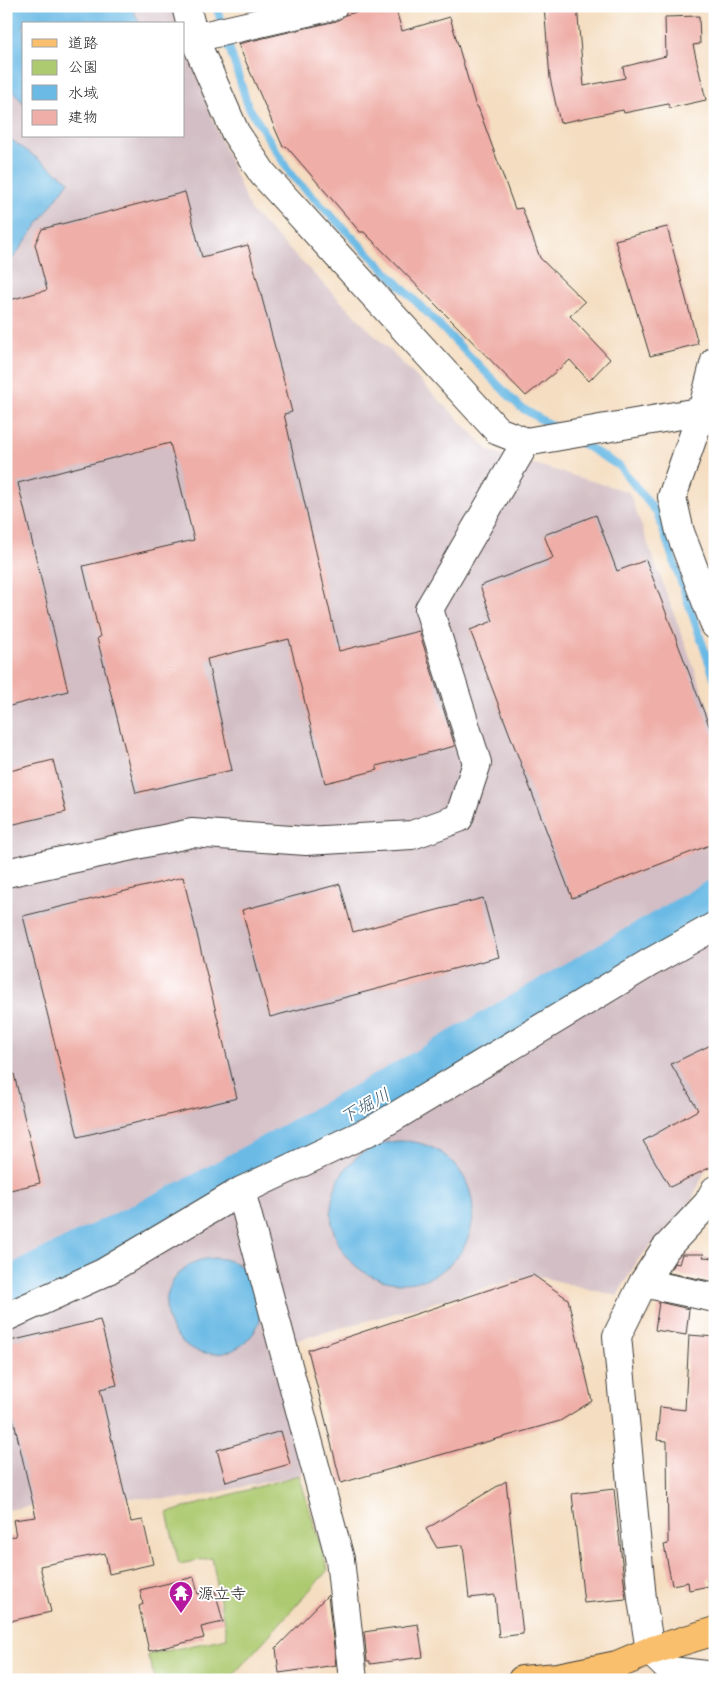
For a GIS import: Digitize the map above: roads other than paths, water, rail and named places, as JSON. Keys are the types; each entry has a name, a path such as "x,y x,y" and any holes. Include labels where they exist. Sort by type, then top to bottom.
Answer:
{"main road":[{"path":"522,1680 615,1672 650,1651 715,1631"}],"street":[{"path":"186,6 201,36 235,132 263,174 498,431 535,441 708,410"},
{"path":"201,36 333,6"},
{"path":"715,361 708,410 672,497 680,532 715,625"},
{"path":"6,873 192,833 316,841 412,835 460,818 477,763 429,609 535,441"},
{"path":"6,1317 103,1273 241,1190 376,1128 649,963 715,926"},
{"path":"241,1190 340,1559 353,1680"},
{"path":"715,1190 708,1203 665,1249 643,1283 617,1336 642,1598 650,1651 671,1671 715,1676"},
{"path":"643,1283 715,1298"}],"water":[{"path":"12,6 131,6 139,22 22,22 22,101 6,81 6,16"},
{"path":"6,136 69,181 6,268"},
{"path":"402,1141 416,1142 429,1146 442,1153 452,1162 461,1172 468,1185 472,1198 472,1226 468,1239 461,1252 452,1262 442,1271 429,1278 416,1282 402,1283 388,1282 375,1278 362,1271 352,1262 343,1252 336,1239 332,1226 331,1212 332,1198 336,1185 343,1172 352,1162 362,1153 375,1146 388,1142"},
{"path":"214,1258 232,1261 248,1272 259,1288 262,1306 259,1324 248,1340 232,1351 214,1354 196,1351 180,1340 169,1324 166,1306 169,1288 180,1272 196,1261"}],"waterway":[{"path":"216,6 248,106 292,176 520,407 557,429"},
{"path":"576,440 619,466 657,513 715,680"},
{"name":"下堀川","path":"6,1292 196,1199 402,1085 715,903"}],"place":[{"name":"源立寺","path":"181,1614"}]}
